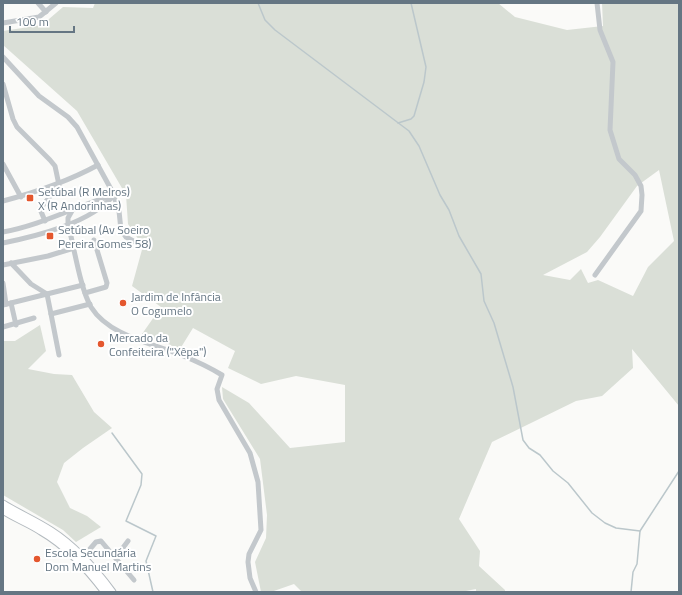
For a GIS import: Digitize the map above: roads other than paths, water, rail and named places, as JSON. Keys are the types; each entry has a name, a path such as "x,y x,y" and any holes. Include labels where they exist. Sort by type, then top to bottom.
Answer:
{"main road":[{"path":"3,504 52,531 83,556 112,592"},
{"path":"3,510 42,531 63,546 86,568 105,592"}],"street":[{"path":"38,3 46,12"},
{"path":"3,24 39,17 56,3"},
{"path":"595,275 641,211 642,195 641,186 635,175 619,159 610,130 613,62 600,30 597,3"},
{"path":"3,57 39,96 68,117 77,127 114,195 119,211 121,230 126,236 137,243 149,242"},
{"path":"3,84 13,119 17,127 55,166 59,185"},
{"path":"3,164 21,197"},
{"path":"3,201 59,185 98,165"},
{"path":"45,221 40,209 59,185"},
{"path":"3,232 45,221 89,202 114,195"},
{"path":"3,243 30,237 94,213 106,205 114,195"},
{"path":"89,202 96,203 97,205 94,213"},
{"path":"73,209 69,214 68,224 83,285 90,304 100,317 123,333 195,361 222,375 217,389 218,400 250,453 258,482 261,530 249,554 248,562 250,578 256,592"},
{"path":"85,293 106,287 107,283 94,240"},
{"path":"3,264 48,256 74,248"},
{"path":"11,263 38,290 47,294"},
{"path":"3,283 7,304 16,325"},
{"path":"7,304 83,285"},
{"path":"47,294 59,355"},
{"path":"51,314 90,304"},
{"path":"3,327 16,325 34,318"},
{"path":"83,556 96,542 100,541 134,580"},
{"path":"116,558 128,541"}],"waterway":[{"path":"258,3 265,20 275,30 409,131 419,146 440,195 449,210 459,236 481,274 484,301 494,323 513,387 523,440 529,448 540,455 553,471 568,483 592,513 605,523 616,528 640,531"},
{"path":"398,123 411,119 414,116 424,82 426,67 411,3"},
{"path":"112,433 142,474 141,485 126,521 156,536 146,561 153,592"},
{"path":"631,592 633,572 637,564 640,531 679,471"}],"place":[{"name":"Setúbal (R Melros) X (R Andorinhas)","path":"30,198"},
{"name":"Setúbal (Av Soeiro Pereira Gomes 58)","path":"50,236"},
{"name":"Jardim de Infância O Cogumelo","path":"123,303"},
{"name":"Mercado da Confeiteira (\"Xêpa\")","path":"101,344"},
{"name":"Escola Secundária Dom Manuel Martins","path":"37,559"}]}
